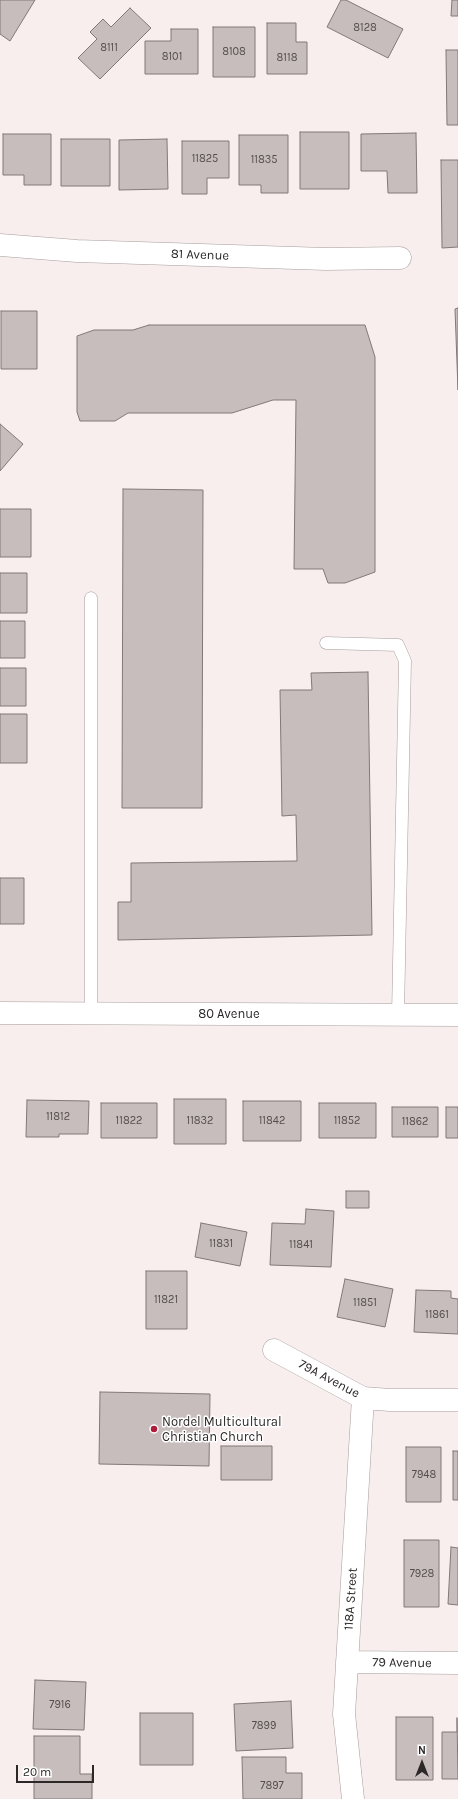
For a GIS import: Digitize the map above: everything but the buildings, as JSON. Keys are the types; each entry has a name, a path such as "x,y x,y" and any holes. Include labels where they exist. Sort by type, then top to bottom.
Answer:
{"street":[{"name":"81 Avenue","path":"0,245 77,251 326,259 400,258"},
{"name":"80 Avenue","path":"0,1013 458,1015"},
{"name":"79A Avenue","path":"274,1350 363,1398 390,1400 458,1400"},
{"name":"118A Street","path":"353,1799 344,1714 363,1398"},
{"name":"79 Avenue","path":"346,1662 458,1663"}],"lane":[{"path":"91,598 91,1013"},
{"path":"326,643 398,644 405,661 398,1014"}],"place":[{"name":"Nordel Multicultural Christian Church","path":"154,1429"}]}
